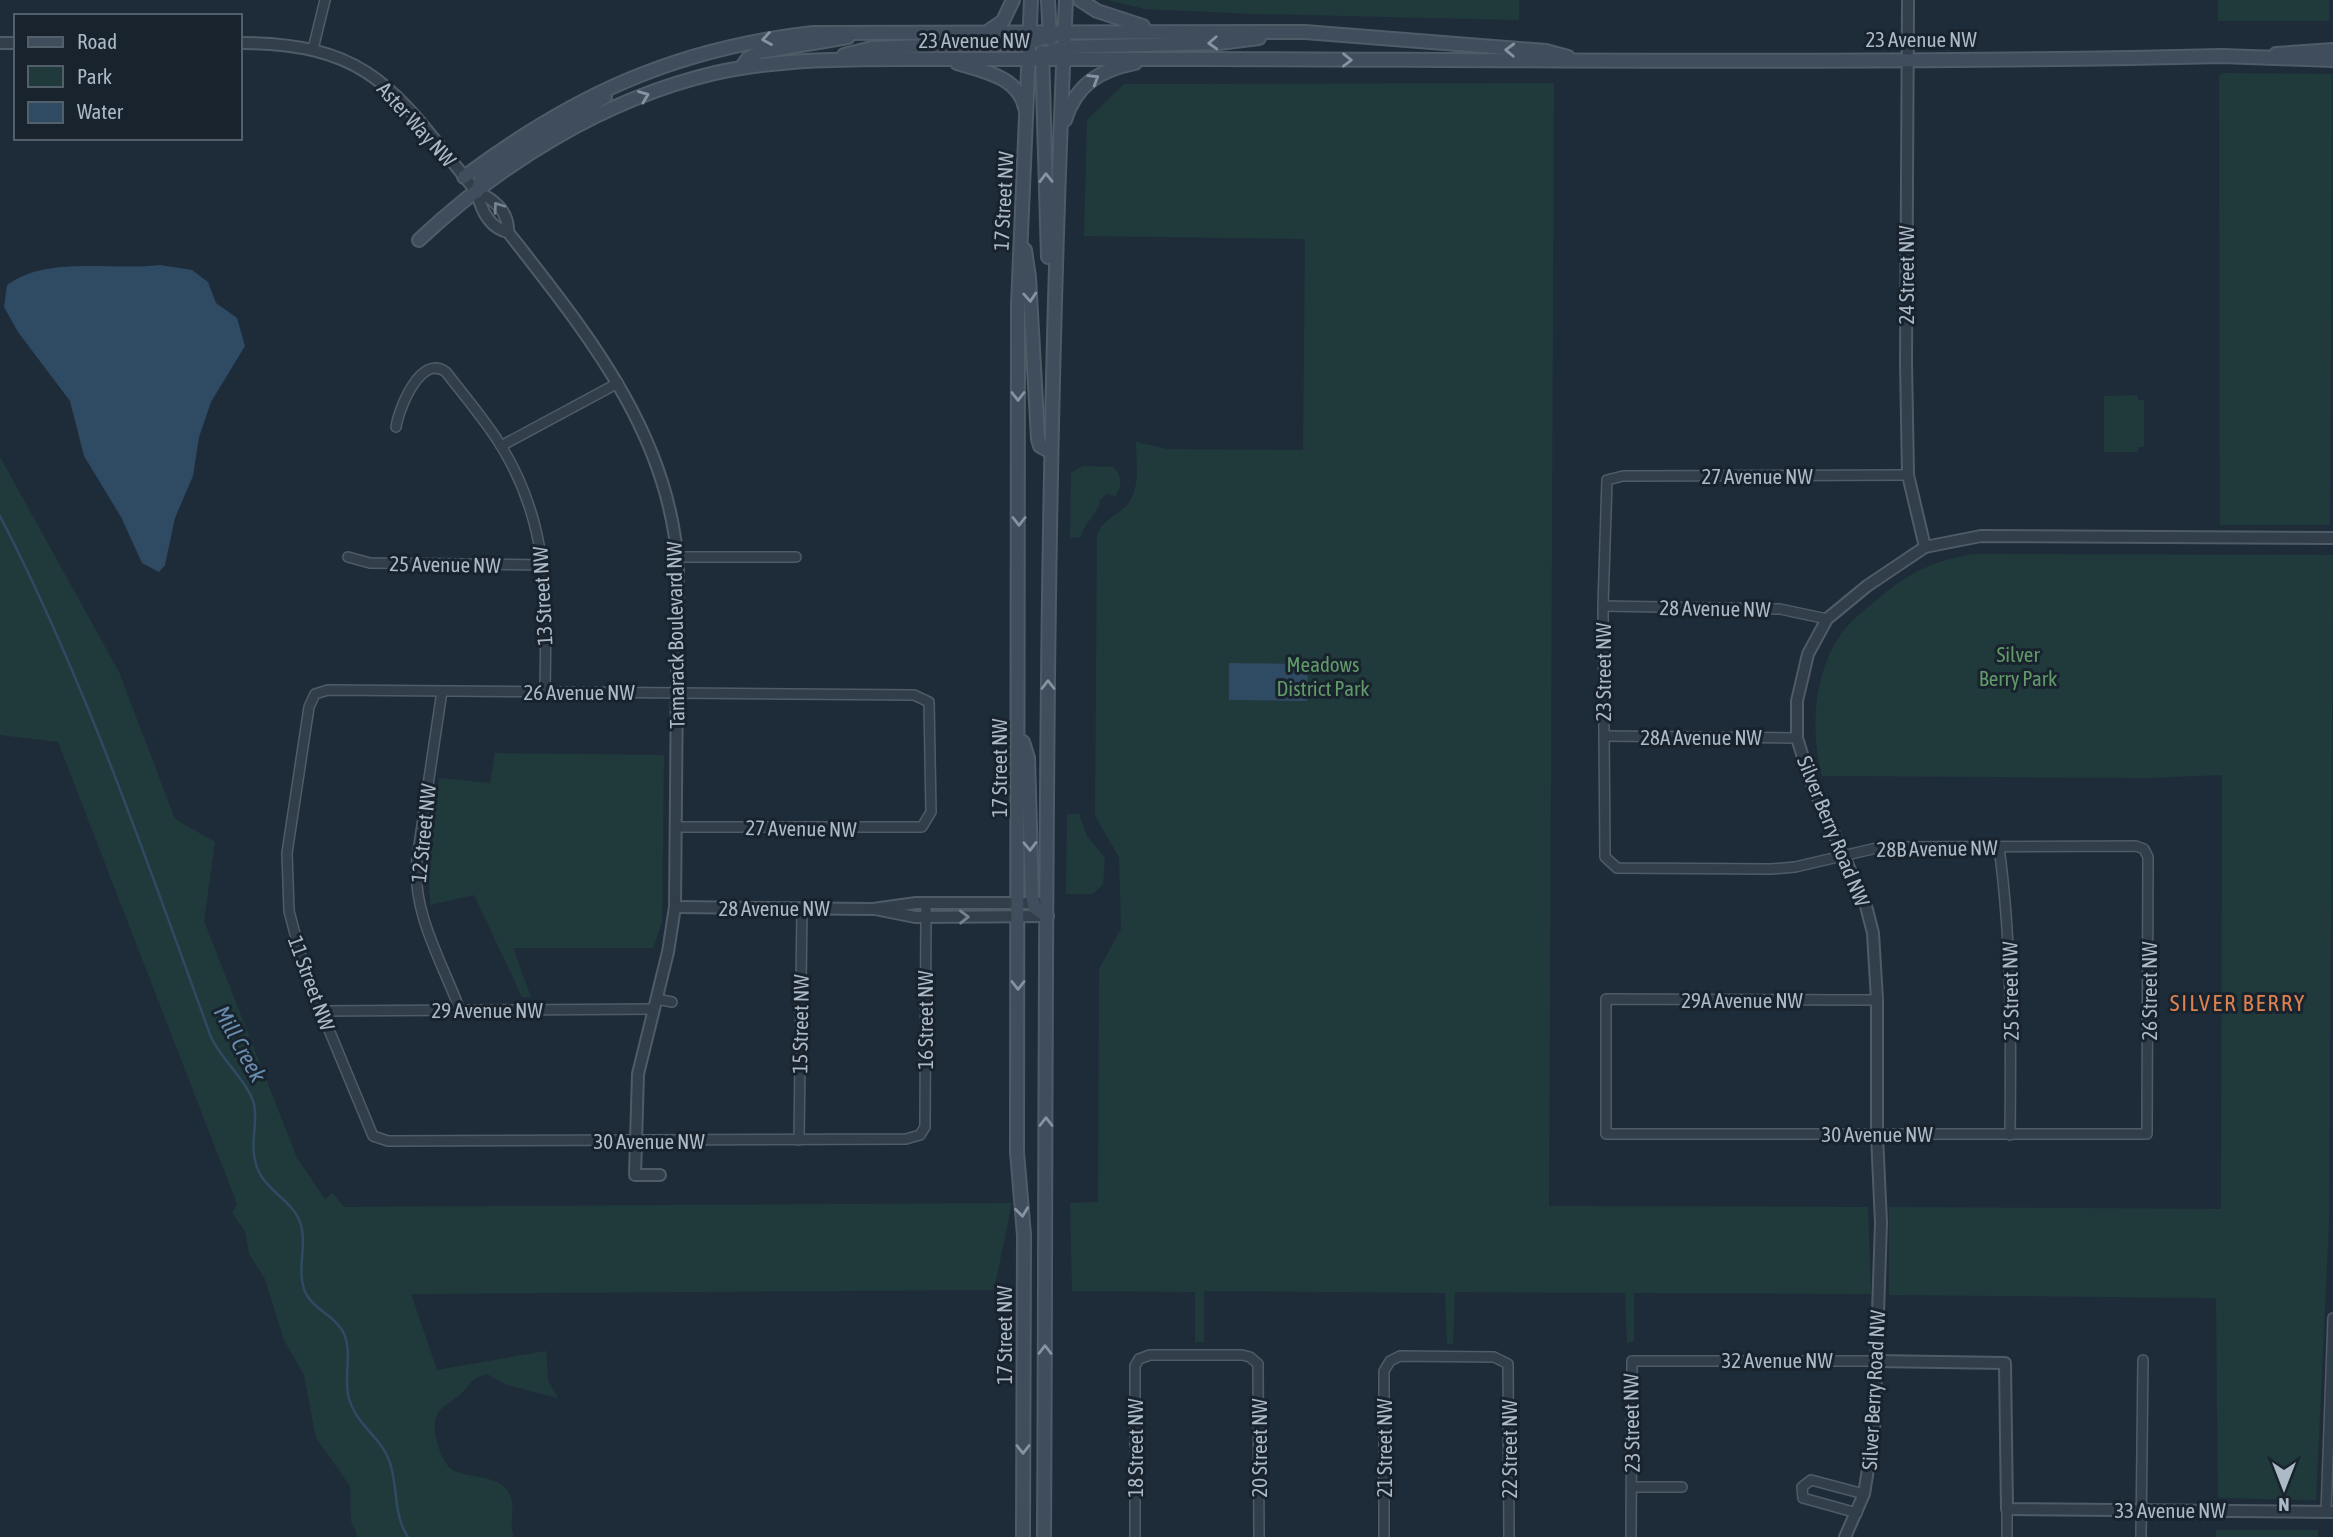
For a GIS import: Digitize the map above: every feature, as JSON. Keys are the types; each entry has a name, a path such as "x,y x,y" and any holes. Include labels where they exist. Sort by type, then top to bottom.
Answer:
{"main road":[{"path":"990,30 1003,20 1013,0"},
{"name":"17 Street NW","path":"1031,0 1045,46 1060,134 1053,295 1051,452 1044,1537"},
{"path":"1048,0 1045,46 1047,246 1053,295"},
{"name":"17 Street NW","path":"1023,1537 1024,1235 1017,1152 1020,229 1027,119 1045,46 1065,30 1066,0"},
{"path":"1080,0 1097,11 1157,30"},
{"name":"23 Avenue NW","path":"464,177 552,116 656,69 756,40 813,33 990,30 1045,46 1157,59 1544,62 2266,57 2299,50 2333,50"},
{"name":"23 Avenue NW","path":"1065,30 1305,32 1546,51 1577,60"},
{"path":"741,68 746,61 760,52 876,31"},
{"path":"824,60 872,48 1219,43 1305,32"},
{"name":"23 Avenue NW","path":"419,240 477,192 538,147 601,114 670,87 741,68 824,60 945,59 1045,46"},
{"name":"23 Avenue NW","path":"2266,57 2272,60 2333,60"},
{"path":"945,59 1010,83 1023,100 1027,119"},
{"path":"1060,134 1073,98 1089,80 1129,65 1157,59"},
{"path":"477,192 481,178 513,152 656,69"},
{"path":"1020,229 1029,277 1038,439 1042,449 1051,452"},
{"path":"1019,730 1028,758 1033,903 1038,912 1047,909"}],"street":[{"path":"242,43 313,48 325,0"},
{"name":"24 Street NW","path":"1908,0 1908,475 1925,547"},
{"name":"Aster Way NW","path":"313,48 356,65 383,83 477,192"},
{"name":"Tamarack Boulevard NW","path":"477,192 492,198 509,222 508,232 618,383 641,425 657,465 671,517 677,556 675,907 638,1074 635,1141 635,1175 660,1175"},
{"name":"13 Street NW","path":"396,427 401,407 423,373 434,367 446,372 501,446 530,506 544,565 545,692"},
{"path":"501,446 618,383"},
{"name":"27 Avenue NW","path":"1607,480 1623,476 1908,475"},
{"name":"23 Street NW","path":"1607,480 1603,606 1603,851 1608,862"},
{"name":"Silver Berry Road NW","path":"1845,1537 1864,1494 1872,1459 1881,1223 1877,1135 1877,1000 1873,933 1866,906 1817,799 1797,738 1797,701 1808,654 1827,619 1867,586 1925,547 1982,536 2333,538"},
{"path":"677,556 796,556"},
{"name":"25 Avenue NW","path":"348,557 370,563 544,565"},
{"name":"28 Avenue NW","path":"1603,606 1780,608 1827,619"},
{"name":"26 Avenue NW","path":"315,694 328,690 914,695 927,699 931,711 931,812 926,825"},
{"name":"12 Street NW","path":"442,691 417,859 416,884 420,908 460,1010"},
{"name":"11 Street NW","path":"315,694 309,707 297,784 287,852 286,885 295,943 367,1127 377,1139"},
{"name":"28A Avenue NW","path":"1604,736 1797,738"},
{"name":"27 Avenue NW","path":"676,827 914,829 926,825"},
{"name":"28B Avenue NW","path":"1608,862 1618,868 1771,869 1796,867 1881,847 2136,846 2144,849"},
{"name":"25 Street NW","path":"1999,847 2007,907 2011,977 2010,1135"},
{"name":"26 Street NW","path":"2144,849 2148,856 2147,1134"},
{"name":"28 Avenue NW","path":"675,907 873,908 926,903 1033,903"},
{"name":"16 Street NW","path":"920,1135 925,1127 926,903"},
{"name":"15 Street NW","path":"799,1140 802,908"},
{"name":"28 Avenue NW","path":"873,908 926,918 1018,917 1047,909"},
{"name":"29A Avenue NW","path":"1606,1134 1606,999 1877,1000"},
{"path":"655,1004 672,1002"},
{"name":"29 Avenue NW","path":"321,1011 655,1004"},
{"name":"30 Avenue NW","path":"1606,1134 2147,1134"},
{"name":"30 Avenue NW","path":"377,1139 799,1140 906,1139 920,1135"},
{"path":"2330,1511 2333,1318"},
{"name":"18 Street NW","path":"1135,1537 1135,1370 1139,1359 1150,1354 1242,1355 1255,1360"},
{"name":"21 Street NW","path":"1384,1537 1384,1375 1390,1361 1400,1356 1449,1356 1494,1357 1506,1362"},
{"name":"20 Street NW","path":"1255,1360 1260,1373 1259,1537"},
{"path":"2141,1537 2143,1360"},
{"name":"23 Street NW","path":"1631,1537 1630,1366 1633,1361"},
{"name":"32 Avenue NW","path":"1633,1361 2005,1363 2007,1509"},
{"name":"22 Street NW","path":"1506,1362 1509,1373 1509,1537"},
{"name":"Silver Berry Road NW","path":"1857,1513 1803,1498 1802,1487 1811,1480 1864,1494"},
{"name":"23 Street NW","path":"1632,1487 1682,1487"},
{"path":"2007,1509 2007,1537"},
{"name":"33 Avenue NW","path":"2007,1509 2330,1511"}],"green space":[{"path":"1107,0 1519,0 1519,20 1145,9"},
{"path":"2218,0 2329,0 2329,21 2218,21"},
{"path":"2332,74 2330,525 2220,525 2219,75"},
{"name":"Meadows District Park","path":"1554,83 1549,1206 1868,1207 1871,1294 1634,1293 1634,1341 1627,1343 1625,1293 1455,1292 1453,1344 1447,1344 1445,1293 1204,1291 1204,1342 1195,1342 1195,1292 1072,1291 1070,1203 1098,1202 1099,969 1121,929 1119,857 1095,816 1097,536 1103,524 1123,509 1134,493 1137,471 1136,442 1167,449 1303,450 1305,239 1084,236 1087,120 1124,84"},
{"path":"2138,395 2138,400 2144,400 2144,447 2138,447 2138,452 2104,452 2104,396"},
{"path":"0,457 119,672 175,819 215,842 204,921 297,1158 325,1199 333,1193 344,1207 1012,1203 994,1290 411,1294 437,1370 546,1351 548,1380 558,1398 507,1385 487,1374 473,1380 460,1395 440,1410 436,1419 437,1442 450,1468 491,1480 509,1493 514,1537 358,1537 351,1521 350,1486 316,1438 304,1375 284,1340 265,1279 249,1254 245,1231 232,1213 237,1204 58,742 0,735"},
{"path":"1083,466 1113,467 1120,477 1120,485 1115,496 1107,494 1100,500 1081,537 1070,538 1071,473"},
{"name":"Silver Berry Park","path":"1975,554 2333,555 2329,1221 2316,1500 2218,1498 2216,1298 1889,1295 1889,1207 2221,1209 2222,775 2146,778 1822,776 1816,737 1818,696 1829,656 1838,639 1857,616 1901,581 1924,568"},
{"path":"495,753 664,755 662,922 653,948 513,948 531,997 522,997 474,895 430,905 428,858 439,778 490,783"},
{"path":"1067,814 1079,814 1087,836 1105,858 1103,884 1093,894 1066,894"},
{"path":"2216,1530 2318,1530 2318,1537 2216,1537"}],"water":[{"path":"160,265 192,270 208,282 216,303 237,318 245,346 211,402 199,437 193,476 175,518 165,565 159,572 142,563 121,517 84,456 70,401 18,332 4,307 7,285 41,270 80,266"},
{"path":"1229,663 1308,664 1307,701 1229,700"}],"waterway":[{"name":"Mill Creek","path":"0,516 88,708 211,1037 251,1096 255,1112 253,1145 259,1172 298,1217 303,1233 301,1273 304,1289 312,1302 336,1323 345,1336 349,1399 357,1417 380,1444 389,1460 400,1518 408,1537"}],"district":[{"name":"SILVER BERRY","path":"2238,1003"}]}
